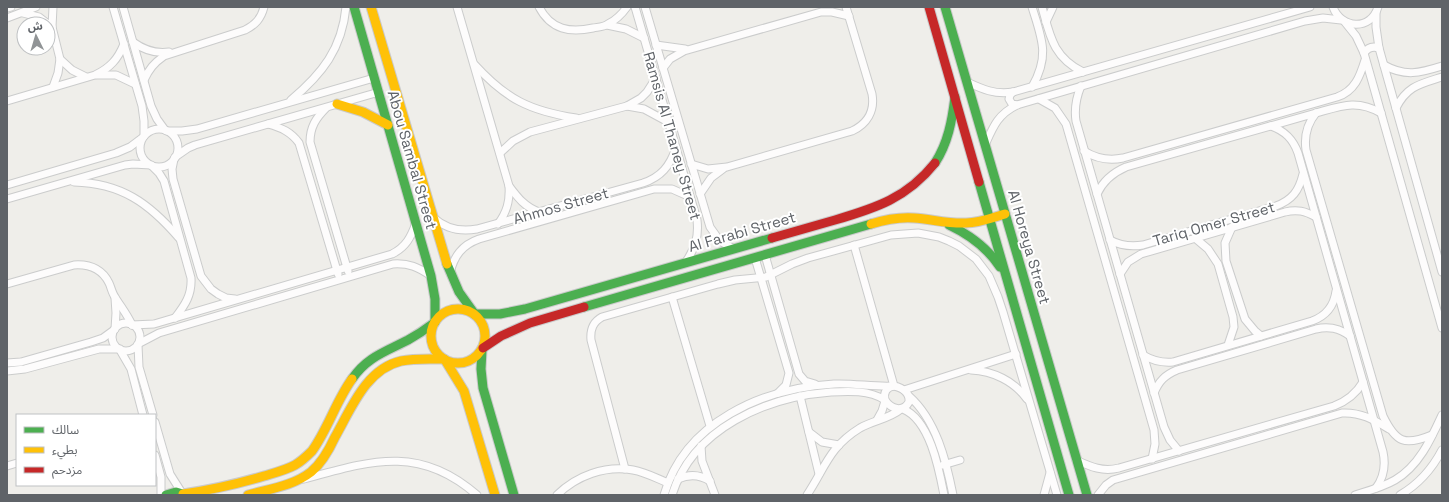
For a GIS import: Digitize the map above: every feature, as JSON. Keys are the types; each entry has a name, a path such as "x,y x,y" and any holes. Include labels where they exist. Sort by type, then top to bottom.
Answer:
{"street":[{"path":"7,8 11,7"},
{"path":"7,18 36,7"},
{"path":"123,7 154,112 166,130 177,142 177,152 172,169 173,179 201,276 205,283 218,294 226,298 239,299"},
{"path":"144,80 148,70 155,62 164,56 252,27 258,21 264,7"},
{"path":"289,103 307,87 326,65 339,39 346,7"},
{"name":"Abou Sambal Street","path":"354,7 431,276 435,299 435,322"},
{"name":"Abou Sambal Street","path":"371,7 450,274 459,292 474,314"},
{"path":"457,7 509,186 509,203 498,224"},
{"path":"540,7 549,20 565,29 574,31 607,25 615,20 627,7"},
{"name":"Ramsis Al Thaney Street","path":"635,7 697,220 698,229 696,243 691,256 685,263"},
{"name":"Ramsis Al Thaney Street","path":"645,7 706,217 714,234 723,243 734,249"},
{"path":"691,164 708,169 727,168 852,131 868,119 872,107 872,94 846,7"},
{"name":"Al Horeya Street","path":"929,7 1069,495"},
{"name":"Al Horeya Street","path":"945,7 1087,495"},
{"path":"1032,7 1043,44 1043,61 1032,87"},
{"path":"1042,7 1051,41 1060,56 1083,72"},
{"path":"1046,22 1053,7"},
{"path":"967,82 987,91 996,93 1013,92 1310,7"},
{"path":"1333,7 1337,16 1356,36 1365,56 1442,328"},
{"path":"114,8 143,114 143,137 140,142 140,151 143,160 159,173 164,181 191,278 192,286 188,302 175,318"},
{"path":"663,68 674,56 689,49 824,9 849,16"},
{"path":"986,145 997,120 1003,113 1017,105 1299,23 1323,18 1356,25 1362,24 1367,21 1378,9"},
{"path":"1378,9 1376,27 1379,48 1442,272"},
{"path":"1296,12 1300,13 1302,16 1302,20 1299,23"},
{"path":"23,13 35,16"},
{"path":"607,25 626,29 644,38"},
{"path":"1202,38 1206,50"},
{"path":"1043,44 1049,45 1051,41"},
{"path":"53,87 58,73 60,58 56,42"},
{"path":"133,42 152,52 173,52"},
{"path":"7,101 95,75 110,66 116,60 124,44"},
{"path":"656,45 689,49"},
{"path":"1084,151 1099,158 1108,160 1124,158 1337,97 1348,92 1353,87 1360,75 1366,50 1372,47 1379,48"},
{"path":"943,56 958,52"},
{"path":"60,58 72,70 86,78"},
{"path":"474,64 502,91 520,103 539,111 580,118"},
{"path":"1384,65 1400,72 1409,73 1442,66"},
{"path":"1426,70 1426,78 1429,81"},
{"path":"95,75 116,75 135,84"},
{"path":"1396,108 1405,93 1412,87 1442,77"},
{"path":"7,185 116,153 130,147 147,133 156,129 189,130 374,78"},
{"path":"500,153 513,141 522,136 580,118 627,106 641,98 656,78"},
{"path":"1081,86 1075,107 1076,121 1084,151 1164,427 1170,440 1179,451"},
{"path":"7,199 125,165 133,164 164,166 188,148 195,145 379,92"},
{"path":"1013,92 1009,99 1012,104 1017,105"},
{"name":"Al Farabi Street","path":"474,314 500,314 525,309 874,208 896,199 918,183 928,173 943,150 952,122 955,97"},
{"path":"1337,97 1340,97 1342,100 1342,104 1339,106"},
{"path":"1039,98 1055,108 1066,124 1154,430 1156,444 1152,459"},
{"path":"337,104 358,109 388,124"},
{"path":"1097,194 1112,174 1126,167 1209,143 1339,106 1353,104 1360,105 1381,113"},
{"path":"627,106 644,109 668,122"},
{"path":"326,107 311,128 310,142 350,277"},
{"path":"1316,113 1307,126 1305,142 1306,150 1381,409 1389,428 1398,438 1409,442 1432,435"},
{"path":"1066,124 1070,120 1076,121"},
{"path":"268,124 288,131 299,143 339,280"},
{"path":"1271,126 1278,128 1288,136 1296,146 1385,460 1384,474 1376,488"},
{"path":"1206,134 1209,143"},
{"name":"Ahmos Street","path":"433,217 446,226 462,230 476,230 498,224 651,180 658,176 670,164 676,148"},
{"path":"1298,153 1299,150 1306,150"},
{"path":"397,155 413,151"},
{"path":"1124,158 1120,162 1123,167 1126,167"},
{"path":"700,194 711,178 727,168"},
{"name":"Tariq Omer Street","path":"1110,240 1124,246 1143,245 1282,204 1289,200 1299,188 1304,174"},
{"path":"66,182 88,182 109,187 130,195 165,221 180,240"},
{"path":"509,186 519,200 525,205 539,212"},
{"name":"Ahmos Street","path":"450,274 455,258 459,252 471,242 654,188 672,189 690,197"},
{"path":"588,198 590,207"},
{"path":"1282,204 1286,207 1285,212"},
{"name":"Tariq Omer Street","path":"1120,274 1128,262 1145,253 1232,227 1293,210 1301,210 1316,217"},
{"path":"857,213 862,227"},
{"name":"Al Farabi Street","path":"482,349 500,336 520,327 862,227 896,219 912,218 943,222 970,223 1005,214"},
{"path":"697,220 702,220 706,217"},
{"path":"7,363 21,362 104,338 121,325 128,324 147,326 387,256 400,250 407,243 416,222"},
{"name":"Al Farabi Street","path":"943,222 966,234 986,249 995,258 1007,279"},
{"path":"1232,227 1225,243 1226,261 1246,319 1261,336"},
{"path":"626,469 591,340 591,329 597,320 602,317 731,281 770,276 800,261 854,245 896,234 918,232 939,236 959,246 976,259 989,276 998,297 1016,354 1057,495"},
{"path":"1195,238 1208,249 1218,264 1231,308 1234,327 1228,346"},
{"path":"854,245 893,386"},
{"path":"1143,245 1141,250 1145,253"},
{"path":"764,255 798,374 809,383 822,385"},
{"path":"755,258 787,365 789,377 784,389 775,394"},
{"path":"1218,264 1221,259 1226,261"},
{"path":"7,284 74,265 83,264 91,266 105,276 115,297 124,309 132,325 140,333 138,344 139,366 153,414"},
{"path":"1330,267 1339,264"},
{"path":"7,371 25,369 99,349 124,351 132,350 138,344 160,333 389,265 412,265 420,268 431,276"},
{"path":"637,277 641,291"},
{"path":"1143,355 1154,361 1161,362 1179,360 1312,321 1319,318 1329,309 1335,297 1336,291"},
{"path":"115,297 115,330 112,337 131,369 143,414"},
{"path":"672,297 710,426"},
{"path":"1231,308 1238,310 1240,305"},
{"path":"166,495 173,492 184,494 227,486 285,470 303,460 316,444 342,395 355,374 363,365 378,354 411,339 446,312 460,309 474,314 479,318 485,330 486,336 478,356 466,363 459,364 444,360 420,359 398,361 372,376 363,388 324,458 312,471 296,481"},
{"path":"1121,314 1130,311"},
{"path":"1312,321 1318,324 1316,329"},
{"path":"435,322 431,336 434,350 444,360 459,381 464,391 495,495"},
{"path":"776,328 784,326"},
{"path":"1154,393 1160,381 1165,376 1182,368 1316,329 1328,327 1336,328 1350,336"},
{"path":"482,349 481,369 484,388 514,495"},
{"path":"907,393 967,370 1016,354"},
{"path":"1179,360 1178,365 1182,368"},
{"path":"967,370 992,373 1004,378 1015,385 1030,402"},
{"path":"789,377 793,378 798,374"},
{"path":"1076,460 1098,469 1112,470 1340,404 1353,395 1363,382"},
{"path":"664,495 675,467 683,454 710,426 729,414 750,403 775,394 798,388 844,383 893,386 907,393 918,405 929,421 938,442 953,495"},
{"path":"877,420 882,411 885,400 884,393 893,386"},
{"path":"672,495 678,479 688,461 701,446 721,430 753,412 800,396 834,392 858,392 871,393 885,400 891,407 902,409 913,414 920,423 930,444 944,495"},
{"path":"807,495 824,464 839,445 856,431 877,420 891,416 902,409 909,402 907,393"},
{"path":"800,396 819,474"},
{"path":"750,403 753,412"},
{"path":"1340,404 1344,408 1342,414"},
{"path":"1044,410 1060,405"},
{"path":"138,414 141,407"},
{"path":"1098,495 1106,485 1113,480 1122,477 1342,414 1359,414 1389,428"},
{"path":"1354,495 1394,480 1410,469 1422,453 1441,418"},
{"path":"156,425 170,474 184,494"},
{"path":"1154,430 1159,432 1164,427"},
{"path":"808,432 822,442 830,445 839,445"},
{"path":"1212,441 1215,450"},
{"path":"701,446 702,461 715,495"},
{"path":"1400,495 1414,486 1425,476 1434,465 1442,450"},
{"path":"156,459 161,477 161,495"},
{"path":"248,495 364,463 394,460 409,462 438,470 465,485 477,495"},
{"path":"937,466 960,460"},
{"path":"1119,468 1118,474 1122,477"},
{"path":"556,495 583,477 603,471 626,469 643,473 668,483"},
{"path":"1044,495 1050,473"},
{"path":"678,479 684,476 697,475 710,481"}],"traffic: fast":[{"path":"354,7 431,276 435,299 435,322"},
{"path":"945,7 1087,495"},
{"path":"935,163 949,132 955,97"},
{"path":"979,182 1069,495"},
{"path":"584,307 871,224"},
{"path":"949,225 978,242 990,253 1000,267"},
{"path":"474,314 500,314 525,309 772,238"},
{"path":"447,264 459,292 474,313"},
{"path":"352,379 370,360 411,338 434,323"},
{"path":"482,350 481,369 483,388 514,495"},
{"path":"166,495 176,492 186,495"}],"traffic: slow":[{"path":"371,7 447,264"},
{"path":"337,104 363,112 388,125"},
{"path":"871,224 892,219 909,218 953,223 971,223 1005,214"},
{"path":"453,309 463,309 473,313 481,321 485,331 485,336 485,341 481,351 473,359 463,363 453,363 443,359 435,351 431,341 431,331 435,321 443,313 453,309"},
{"path":"248,495 289,484 311,472 328,451 347,414 361,392 378,372 389,365 406,360 444,359"},
{"path":"445,360 464,391 495,495"},
{"path":"183,494 244,482 280,471 298,463 312,451 318,442 341,396 352,379"}],"traffic: jam":[{"path":"929,7 979,182"},
{"path":"772,238 850,216 877,206 890,200 913,185 935,163"},
{"path":"483,348 501,336 530,323 584,307"}]}
